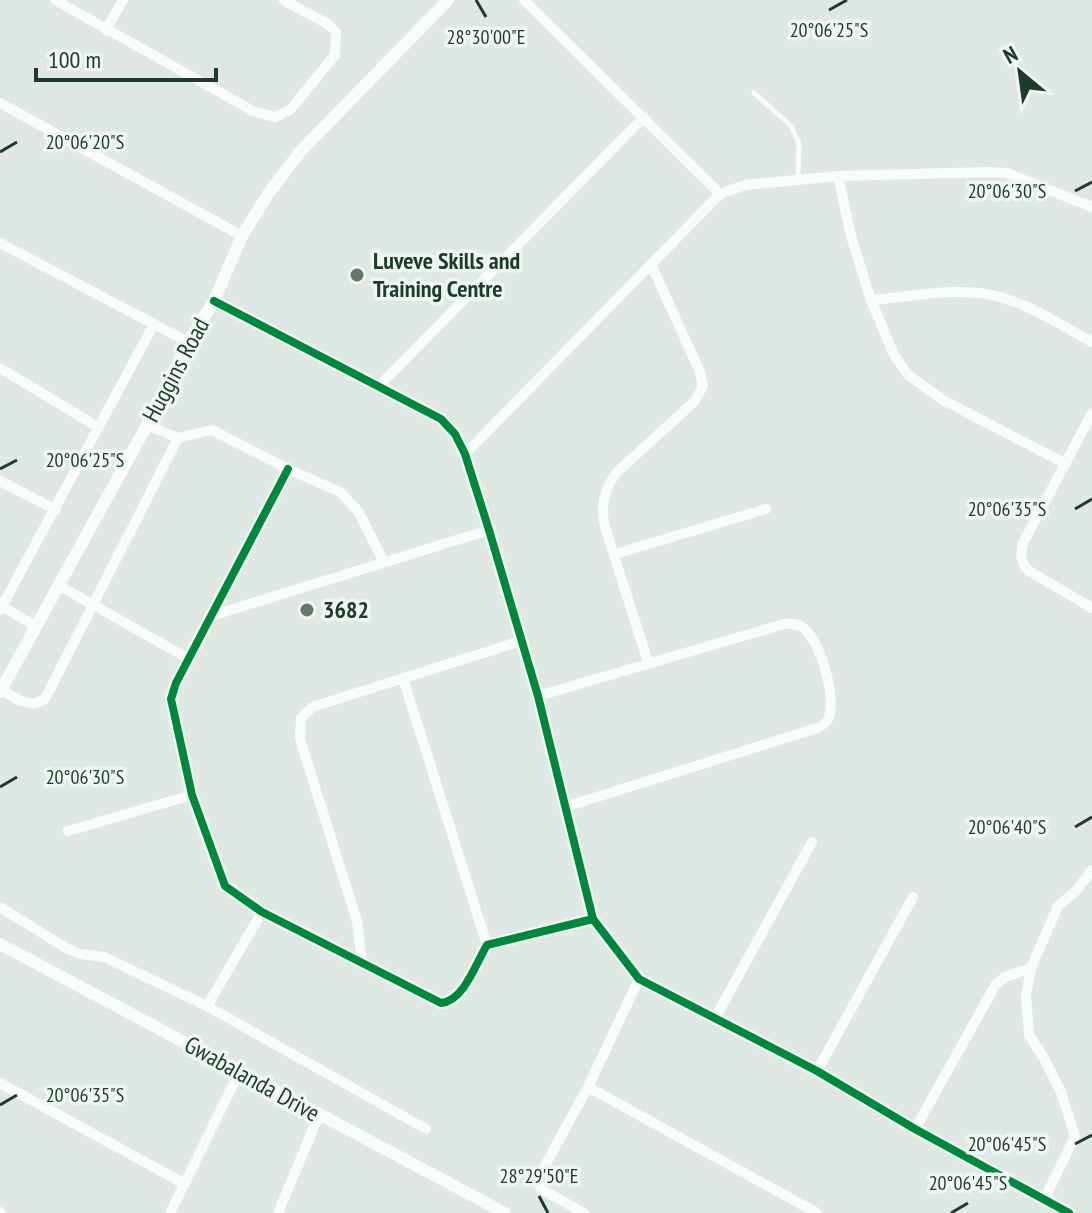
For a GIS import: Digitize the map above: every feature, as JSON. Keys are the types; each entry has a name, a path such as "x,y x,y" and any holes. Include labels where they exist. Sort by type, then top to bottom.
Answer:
{"street":[{"path":"55,0 253,111 275,117 290,110 335,55 337,41 336,32 328,24 283,0"},
{"path":"106,30 123,0"},
{"name":"Huggins Road","path":"1,691 147,425 188,342 214,301 242,236 268,194 300,152 448,0"},
{"path":"524,0 720,194"},
{"path":"0,103 242,236"},
{"path":"379,386 644,117"},
{"path":"465,454 720,194 745,185 838,176 959,171 1007,173 1092,207"},
{"path":"838,176 851,236 871,300 894,355 917,384 1066,464"},
{"path":"0,243 188,342"},
{"path":"648,662 602,513 607,485 617,472 694,402 703,386 700,372 651,264"},
{"path":"871,300 967,292 996,295 1027,307 1092,342"},
{"path":"214,301 441,419 455,434 465,454 538,696 593,919 639,979 817,1071 915,1129 1069,1213"},
{"path":"35,626 1,607 153,326"},
{"path":"0,368 98,427"},
{"path":"1092,413 1023,543 1022,558 1029,571 1092,608"},
{"path":"147,425 178,438 212,430 340,492 358,511 384,562"},
{"path":"1,691 34,704 45,699 178,438"},
{"path":"288,469 171,699 192,795 225,886 262,912 441,1003 450,1002 457,996 487,945 593,919"},
{"path":"0,481 56,510"},
{"path":"615,554 766,509"},
{"path":"211,616 489,530"},
{"path":"58,585 189,659"},
{"path":"538,696 784,624 797,625 807,632 816,646 827,676 830,702 828,720 817,728 565,807"},
{"path":"362,962 357,921 300,739 301,718 312,707 521,641"},
{"path":"403,678 487,945"},
{"path":"68,831 192,795"},
{"path":"714,1020 812,842"},
{"path":"1044,1200 1075,1136 1061,1092 1029,1035 1026,996 1031,968 1058,906 1076,891 1092,870"},
{"path":"817,1071 913,897"},
{"path":"0,907 66,948 80,954 104,957 207,1006 426,1129"},
{"path":"207,1006 262,912"},
{"name":"Gwabalanda Drive","path":"0,944 505,1213"},
{"path":"915,1129 996,984 1005,977 1031,968"},
{"path":"584,1213 541,1189 537,1180 588,1087 639,979"},
{"path":"170,1213 240,1071"},
{"path":"0,1083 185,1184"},
{"path":"588,1087 817,1213"},
{"path":"278,1213 319,1115"}],"lane":[{"path":"754,93 791,126 799,143 798,180"}],"cycle path":[{"path":"214,301 441,419 455,434 465,454 538,696 593,919 639,979 817,1071 915,1129 1069,1213"},
{"path":"288,469 176,683 171,699 192,795 225,886 262,912 441,1003 449,1001 463,989 487,945 593,919"}],"place":[{"name":"Luveve Skills and Training Centre","path":"357,275"},
{"name":"3682","path":"307,610"}]}
